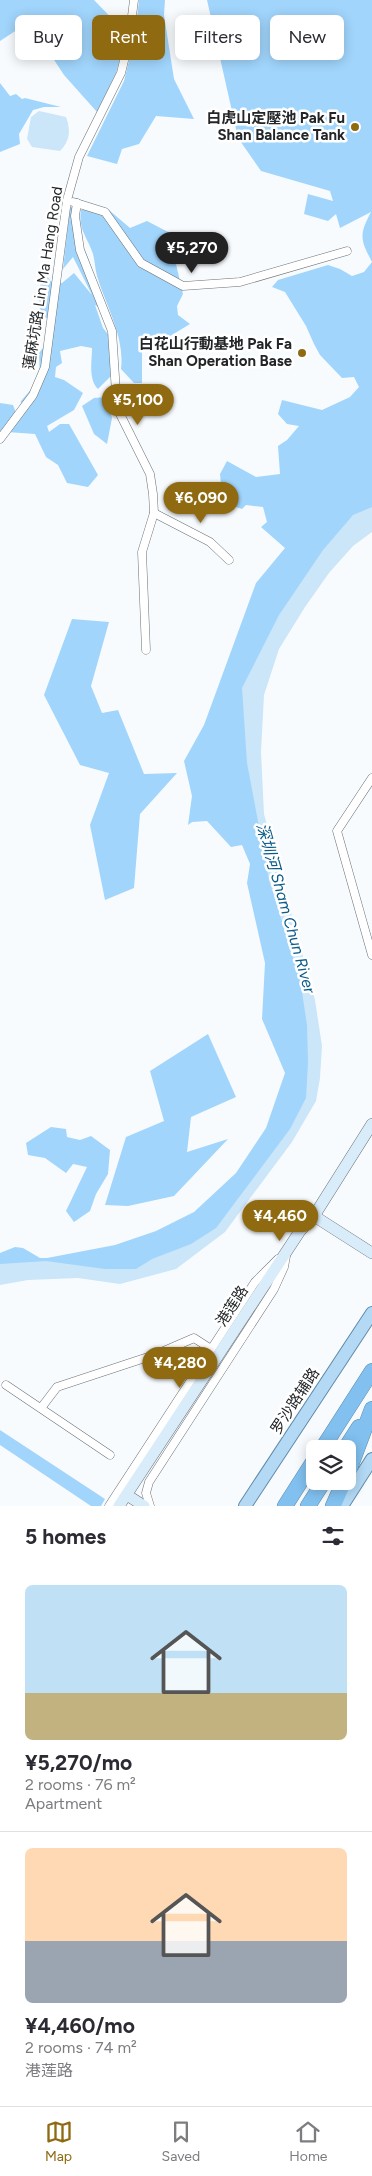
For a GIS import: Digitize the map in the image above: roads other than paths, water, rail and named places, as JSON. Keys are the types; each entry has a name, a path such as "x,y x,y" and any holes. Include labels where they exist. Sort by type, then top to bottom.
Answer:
{"highway":[{"path":"328,1440 372,1371"},
{"path":"351,1440 372,1408"},
{"path":"356,1451 372,1408"},
{"path":"285,1506 306,1473"},
{"path":"308,1506 318,1490"},
{"path":"333,1506 340,1490"}],"main road":[{"name":"罗沙路辅路","path":"245,1506 372,1313"},
{"path":"342,1506 372,1459"}],"street":[{"name":"蓮麻坑路 Lin Ma Hang Road","path":"0,439 33,395 45,367 67,200 79,157 122,68 129,40 134,0"},
{"path":"67,200 105,212 141,263 183,286 240,282 347,251"},
{"path":"77,203 75,216 80,250 112,331 117,408 150,474 154,513 142,552 146,650"},
{"path":"154,513 210,542 229,560"},
{"path":"372,778 337,831 372,955"},
{"name":"港莲路","path":"119,1506 300,1231 314,1216 372,1124"},
{"path":"314,1216 372,1253"},
{"path":"109,1506 255,1282 264,1271 288,1250"},
{"path":"150,1506 146,1493 149,1482 274,1289 284,1267 288,1250"},
{"path":"41,1408 57,1387 157,1354 194,1338 211,1349"},
{"path":"6,1385 110,1455"},
{"path":"126,1495 144,1506"}],"water":[{"path":"39,111 66,117 69,135 60,151 32,147 27,139 31,117"},
{"name":"深圳河 Sham Chun River","path":"372,507 372,532 353,546 329,573 305,607 279,649 264,695 261,752 264,814 315,1000 322,1046 316,1101 292,1142 225,1232 176,1269 120,1284 78,1278 28,1280 0,1285 0,1264 46,1261 105,1269 136,1269 152,1259 191,1244 216,1228 290,1129 306,1098 308,1062 307,1025 300,979 269,880 247,763 242,688 279,615 323,550 353,515"}],"place":[{"name":"白虎山定壓池 Pak Fu Shan Balance Tank","path":"355,127"},
{"name":"白花山行動基地 Pak Fa Shan Operation Base","path":"302,353"}]}
